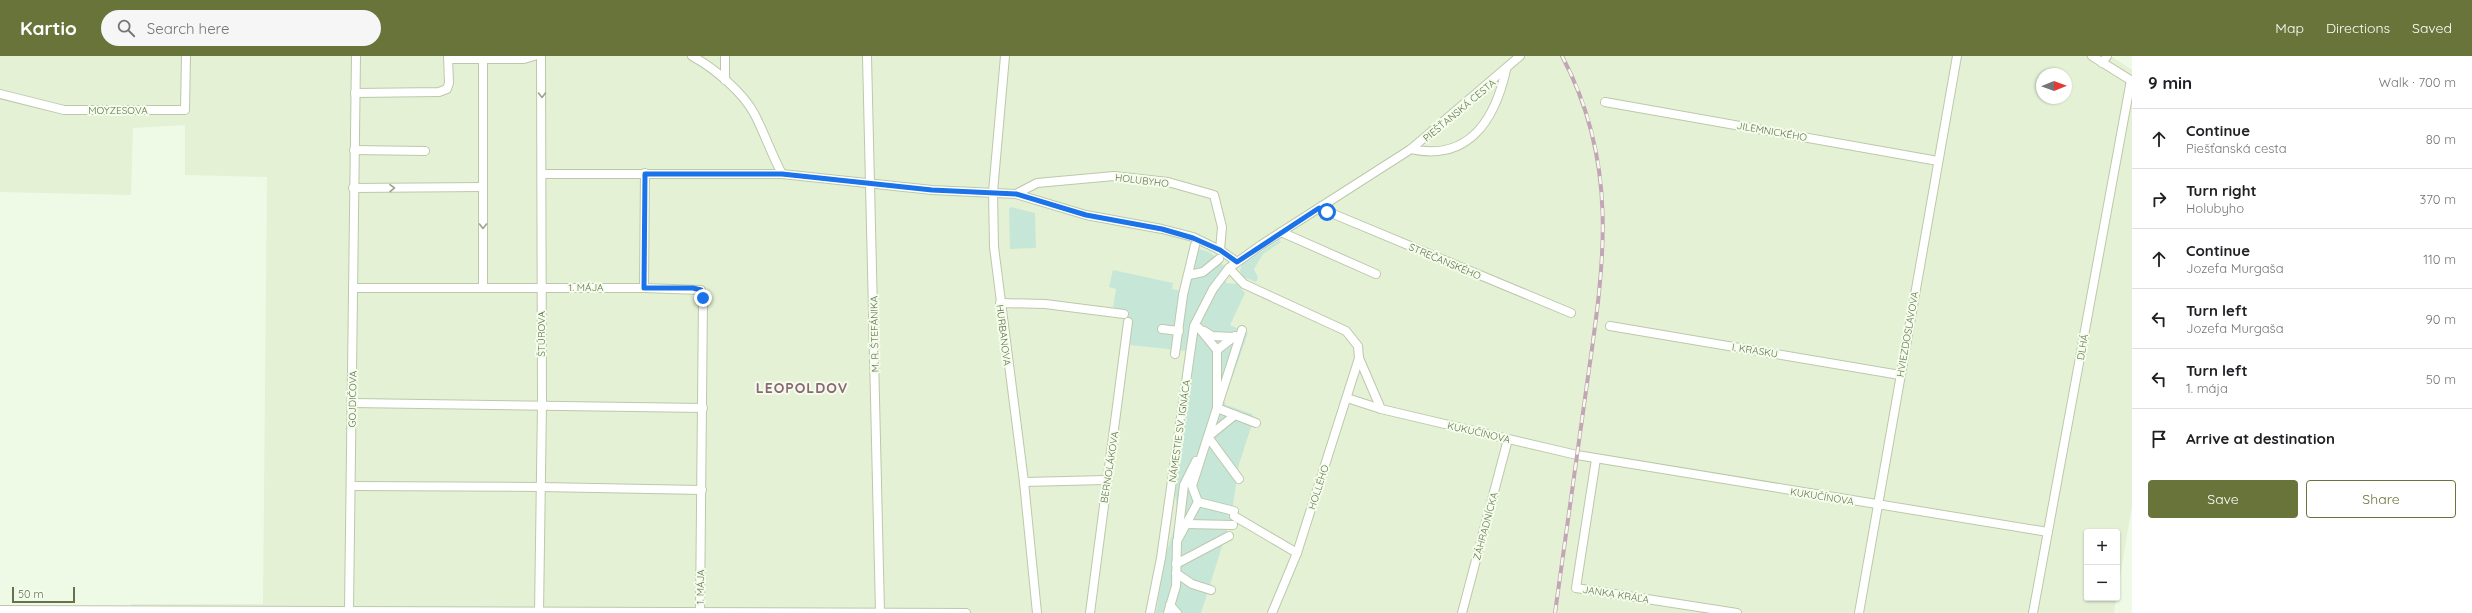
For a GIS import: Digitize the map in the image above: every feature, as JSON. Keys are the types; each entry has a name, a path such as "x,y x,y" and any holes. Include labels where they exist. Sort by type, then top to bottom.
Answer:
{"street":[{"name":"MOYZESOVA","path":"0,94 64,110 185,110 186,56"},
{"name":"GOJDIČOVA","path":"349,610 353,188 356,56"},
{"path":"355,93 439,92 447,89 449,83 448,57 524,60 534,56"},
{"name":"ŠTÚROVA","path":"539,612 542,404 541,56"},
{"path":"692,56 725,80 754,114 782,174"},
{"path":"725,56 725,80"},
{"name":"M. R. ŠTEFÁNIKA","path":"868,56 880,612"},
{"name":"HURBANOVA","path":"1005,56 993,192 994,246 1000,303 1024,482 1037,613"},
{"name":"PIEŠŤANSKÁ CESTA","path":"1237,262 1411,149 1506,70 1520,56"},
{"name":"HVIEZDOSLAVOVA","path":"1859,613 1957,56"},
{"path":"2092,56 2104,59 2132,80"},
{"path":"483,59 483,287"},
{"name":"PIEŠŤANSKÁ CESTA","path":"1411,149 1437,153 1468,140 1489,119 1500,95 1506,70"},
{"name":"DLHÁ","path":"2033,613 2132,80"},
{"name":"JILEMNICKÉHO","path":"1605,102 1938,160"},
{"path":"354,150 425,151"},
{"path":"542,174 782,174 932,190 1016,194 1086,215 1162,229 1193,238 1220,250 1237,262"},
{"path":"644,288 645,174"},
{"name":"HOLUBYHO","path":"1016,194 1037,183 1114,176 1168,182 1214,195 1222,227 1220,250"},
{"path":"353,188 483,187"},
{"name":"STREČANSKÉHO","path":"1319,208 1571,313"},
{"path":"1281,232 1376,274"},
{"path":"1175,354 1181,322 1183,295 1195,245"},
{"path":"1189,275 1203,272 1219,259"},
{"name":"NÁMESTIE SV. IGNÁCA","path":"1150,613 1161,558 1194,326 1213,289 1229,268 1237,262"},
{"path":"1229,268 1244,284 1258,289 1346,331 1358,346 1359,358 1382,409"},
{"name":"1. MÁJA","path":"353,288 541,287 701,290 703,298 703,408 700,612"},
{"path":"1000,303 1053,304 1124,314"},
{"name":"BERNOLÁKOVA","path":"1090,613 1106,480 1128,322"},
{"path":"1181,322 1191,325"},
{"name":"I. KRASKU","path":"1610,326 1900,374"},
{"path":"1217,408 1217,350 1199,328 1212,336 1234,337"},
{"path":"1162,329 1179,331"},
{"path":"1177,613 1169,609 1176,586 1177,541 1184,485 1208,437 1242,330 1217,350"},
{"name":"HOLLÉHO","path":"1272,613 1297,554 1359,358"},
{"name":"KUKUČÍNOVA","path":"1346,398 1382,409 1596,459 2048,532"},
{"path":"352,403 542,404 703,408"},
{"path":"1217,408 1256,423"},
{"path":"1208,437 1235,415"},
{"path":"1208,437 1239,479"},
{"name":"ZÁHRADNÍCKA","path":"1462,613 1508,439"},
{"name":"JANKA KRÁĽA","path":"1596,459 1576,588 1737,613"},
{"path":"1024,482 1106,480"},
{"path":"1184,485 1198,502 1234,517 1297,554"},
{"path":"351,486 702,490"},
{"path":"1177,541 1198,502"},
{"path":"1181,509 1188,521 1200,524 1234,517"},
{"path":"1176,564 1229,536"},
{"path":"1176,573 1192,584 1211,590"},
{"path":"0,610 177,612 314,612 349,610 654,613 966,613"}],"shaded area":[{"path":"0,56 2111,56 2132,70 2132,506 2120,576 2120,529 2084,529 2084,601 2116,601 2114,613 131,613 131,604 263,604 267,177 185,175 185,125 133,128 131,195 0,192"},
{"path":"1011,207 1035,213 1036,248 1010,249 1009,209"},
{"path":"1280,240 1281,242 1263,254 1254,269 1258,278 1256,282 1243,277 1240,271 1242,264"},
{"path":"1191,246 1211,253 1224,266 1226,283 1237,284 1245,293 1230,325 1248,333 1224,401 1226,405 1252,414 1254,418 1239,464 1231,518 1201,613 1156,613 1161,574 1176,521 1177,513 1175,495 1195,352 1131,345 1128,342 1130,320 1125,313 1113,307 1116,289 1109,287 1113,270 1173,283 1172,289 1181,291"}],"railway":[{"path":"1555,613 1597,309 1603,224 1601,183 1594,141 1581,99 1562,56"}],"district":[{"name":"LEOPOLDOV","path":"802,388"}],"route":[{"path":"703,298 701,290 693,288 644,288 645,174 782,174 932,190 1016,194 1086,215 1162,229 1193,238 1220,250 1237,262 1319,208 1327,212"}]}
